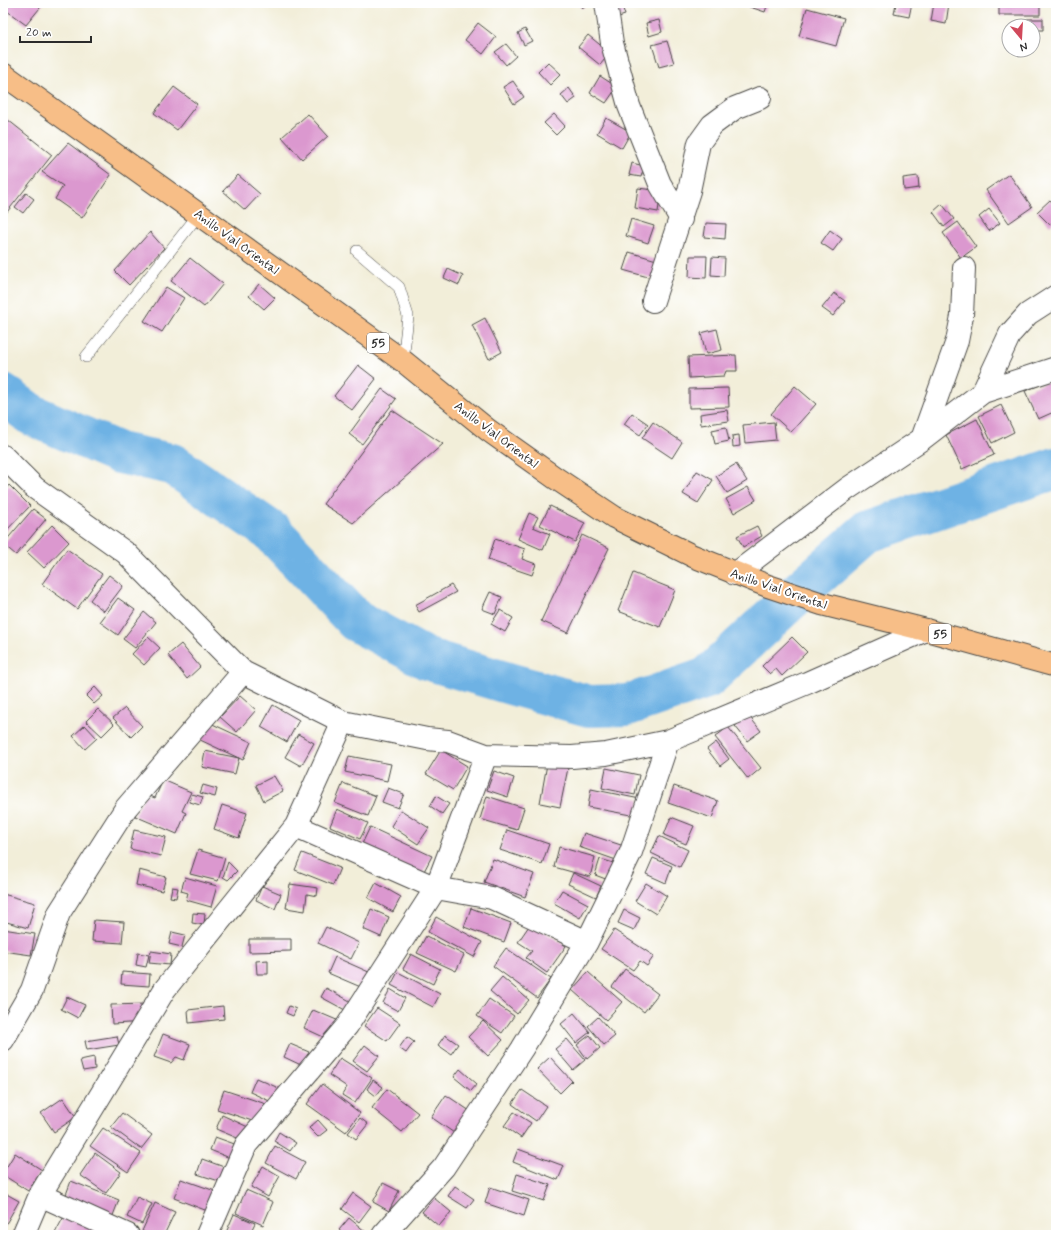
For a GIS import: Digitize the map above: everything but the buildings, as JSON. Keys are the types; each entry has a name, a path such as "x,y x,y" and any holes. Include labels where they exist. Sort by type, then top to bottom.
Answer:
{"highway":[{"name":"Anillo Vial Oriental","path":"3,74 403,361 488,430 614,517 693,556 768,586 822,604 926,630 1056,666"}],"street":[{"path":"606,3 612,43 630,106 660,184 681,219"},
{"path":"653,301 689,191 698,143 712,125 736,108 760,98"},
{"path":"922,438 957,341 962,316 964,268"},
{"path":"983,392 1010,334 1028,314 1056,296"},
{"path":"735,574 847,489 922,438 983,392 1056,368"},
{"path":"3,456 35,488 126,553 243,672 343,722 427,739 448,741 486,756 572,757 606,754 668,741 807,683 926,630"},
{"path":"3,1040 32,990 59,913 126,808 243,672"},
{"path":"24,1235 40,1195 165,989 296,826 343,722"},
{"path":"383,1235 444,1167 522,1049 587,942 630,852 668,741"},
{"path":"207,1235 246,1145 347,1026 436,888 486,756"},
{"path":"296,826 436,888 492,898 587,942"},
{"path":"40,1195 128,1235"}],"lane":[{"path":"86,357 199,214"},
{"path":"357,251 399,287 408,316 403,361"}],"waterway":[{"path":"3,394 32,415 119,453 172,464 272,532 356,621 427,659 589,706 628,705 707,678 800,591 867,532 1056,468"}]}
